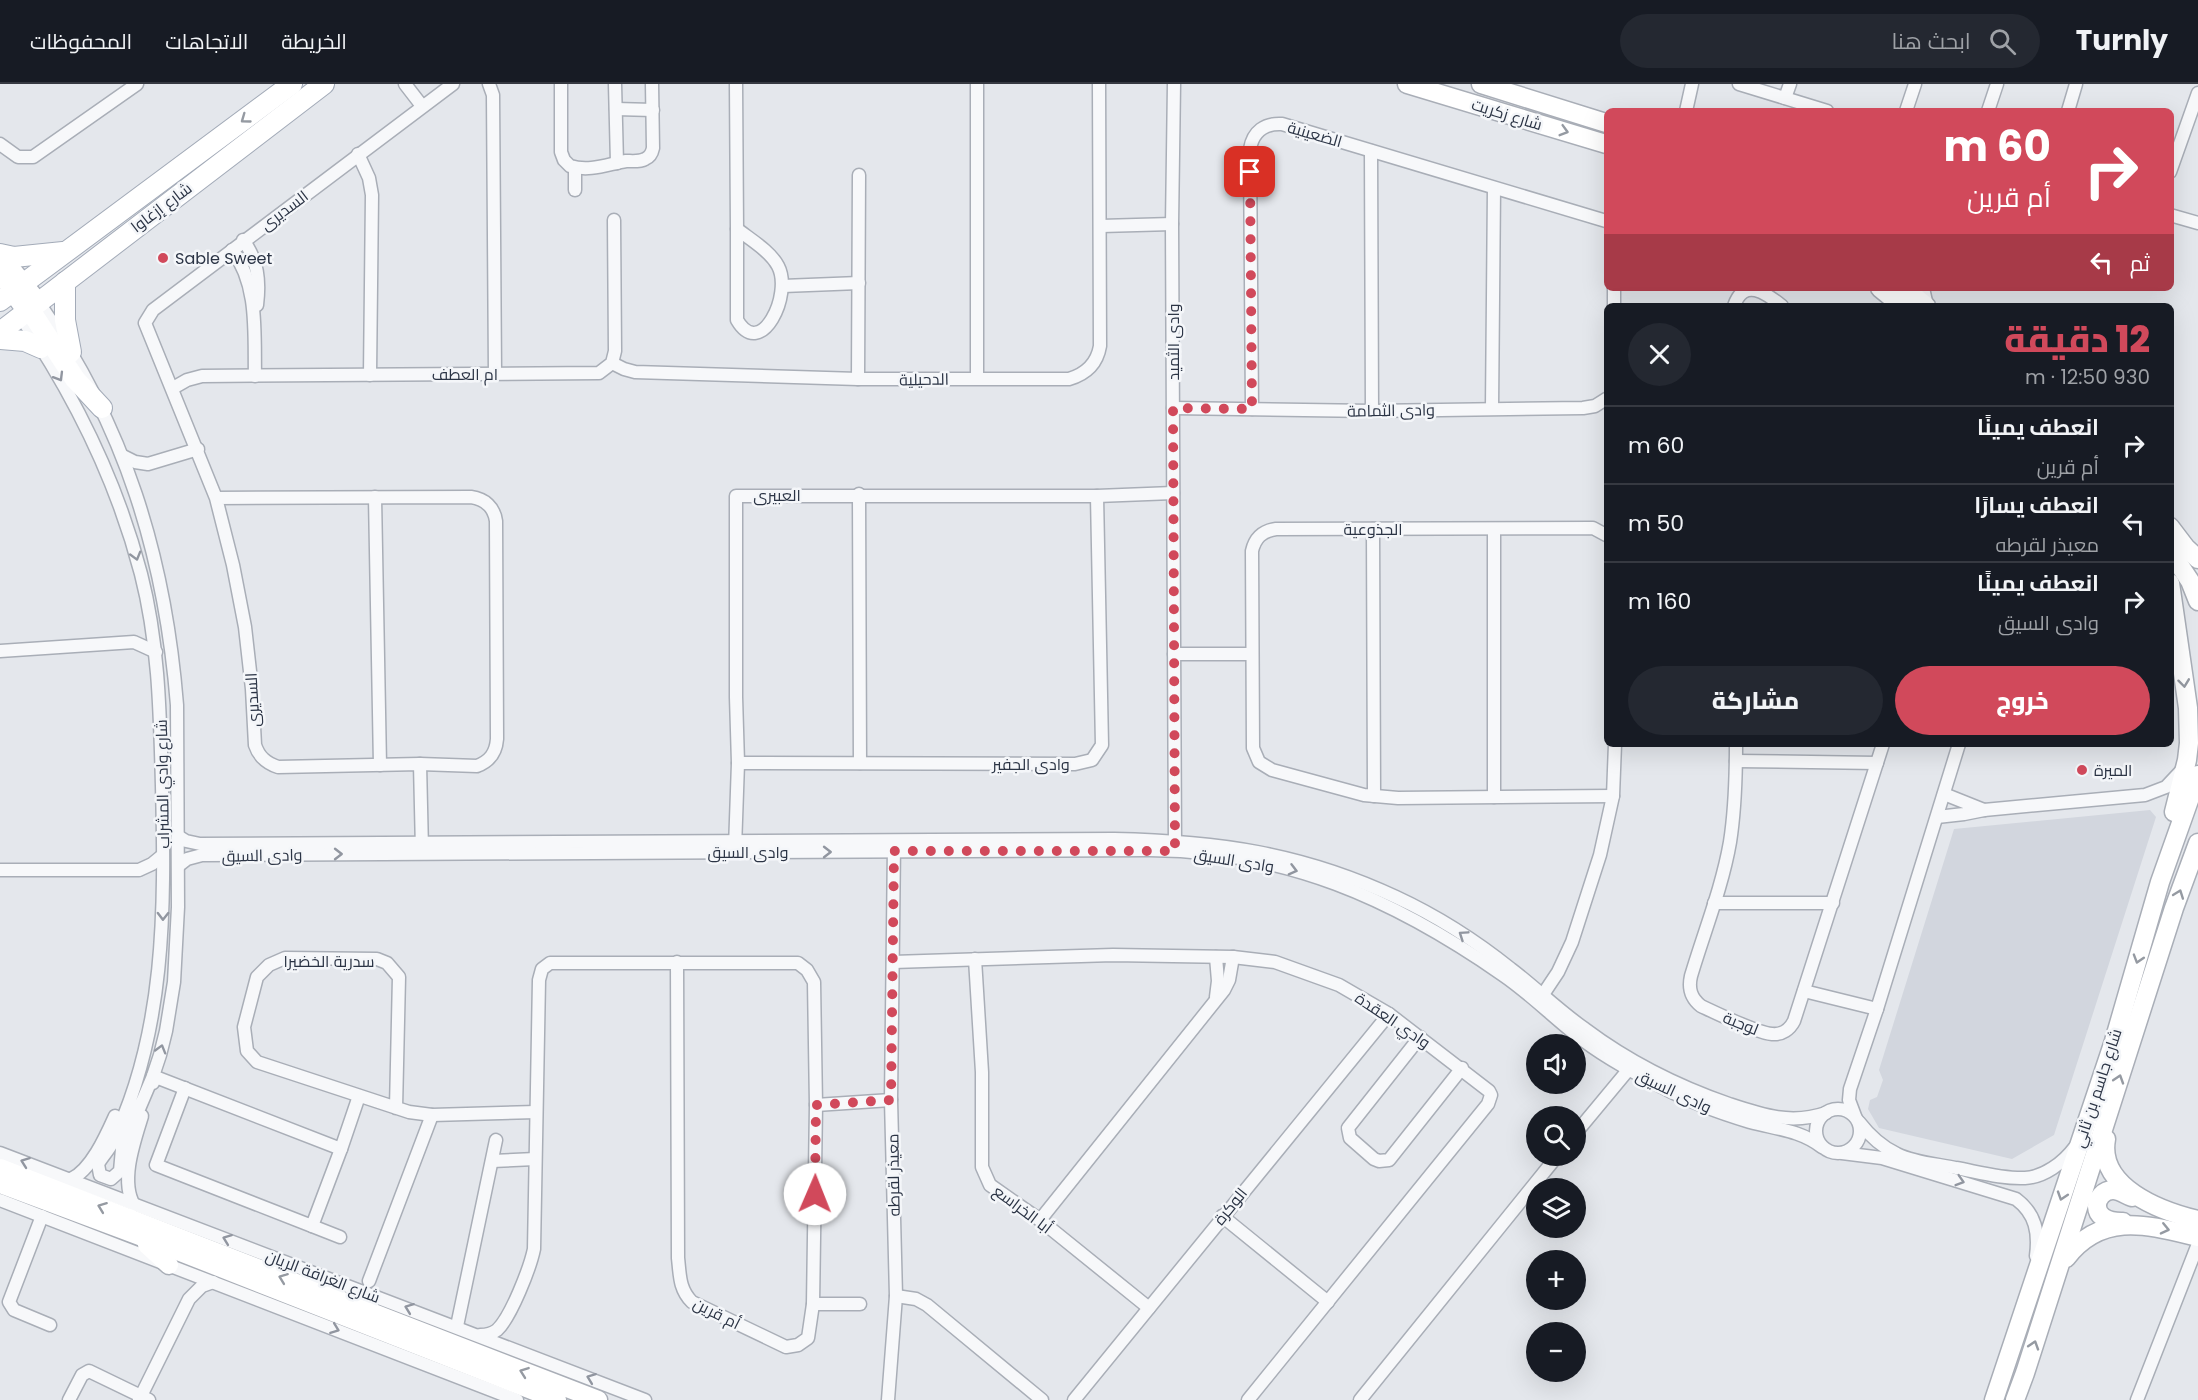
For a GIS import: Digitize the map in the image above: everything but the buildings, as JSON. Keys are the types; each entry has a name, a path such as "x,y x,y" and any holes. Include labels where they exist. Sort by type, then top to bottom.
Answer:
{"main road":[{"name":"شارع إزغاوا","path":"0,332 18,300 65,251 292,84"},
{"name":"شارع إزغاوا","path":"18,300 65,282 324,84"},
{"name":"شارع زكريت","path":"1407,84 1604,143"},
{"name":"شارع زكريت","path":"1481,84 1604,122"},
{"path":"18,300 129,218 164,178"},
{"path":"0,254 14,257 65,251"},
{"name":"شارع وادي المشراب","path":"0,254 18,300"},
{"path":"0,273 75,379 102,408"},
{"path":"65,282 65,320 71,352"},
{"path":"1884,291 1898,303"},
{"path":"1908,291 1922,303"},
{"path":"0,339 25,341 41,348"},
{"path":"2174,532 2196,557"},
{"path":"2174,558 2190,581 2198,601"},
{"path":"2160,882 2162,859 2187,760 2189,743 2188,708 2174,611"},
{"name":"شارع جاسم بن ثاني","path":"1994,1400 2114,1041 2160,882 2198,775"},
{"name":"شارع جاسم بن ثاني","path":"2015,1400 2174,908 2198,843"},
{"path":"2110,1107 2110,1126 2104,1148 2107,1163 2112,1175 2120,1183 2148,1202"},
{"name":"شارع الغرافة الريان","path":"0,1168 598,1400"},
{"path":"38,1183 63,1176"},
{"name":"شارع الغرافة الريان","path":"0,1184 137,1235 557,1400"},
{"path":"2137,1226 2103,1219 2097,1207 2099,1198 2106,1192 2115,1190 2198,1220"},
{"path":"135,1204 157,1228"},
{"path":"2059,1267 2076,1246 2093,1233 2110,1228 2156,1227 2198,1237"},
{"path":"137,1235 176,1268"},
{"path":"231,1288 263,1285"}],"street":[{"path":"0,144 18,157 33,157 137,84"},
{"path":"405,84 422,106"},
{"name":"السديرى","path":"375,497 476,497 492,508 496,521 496,748 485,763 477,766 420,764 278,767 270,764 258,753 255,745 245,627 233,565 216,498 173,388 146,329 146,318 153,310 453,84"},
{"path":"489,84 493,94 495,374"},
{"path":"561,84 561,152 567,164 575,168 602,167 644,160 652,152 652,84"},
{"path":"615,84 617,163"},
{"path":"736,84 737,320 741,327 749,332 758,332 766,328 779,304 783,286 782,276 774,260 737,229"},
{"path":"977,84 977,378"},
{"name":"الدحيلية","path":"612,363 635,372 727,373 858,379 1069,379 1083,373 1093,364 1100,346 1099,84"},
{"name":"وادى الثميد","path":"1173,84 1175,846"},
{"path":"1687,108 1692,84"},
{"path":"1739,84 1817,108"},
{"path":"1785,98 1790,84"},
{"path":"1907,108 1915,84"},
{"path":"1989,108 1997,84"},
{"path":"2069,108 2073,85"},
{"path":"2174,161 2198,93"},
{"path":"616,109 652,110"},
{"name":"الضعينية","path":"1252,409 1252,141 1255,135 1267,125 1282,124 1604,220"},
{"path":"1371,151 1372,411"},
{"path":"358,154 369,178 372,195 370,375"},
{"path":"575,168 575,190"},
{"path":"858,379 859,175"},
{"path":"1492,408 1494,188"},
{"path":"2174,215 2198,223"},
{"path":"612,363 615,351 614,220"},
{"path":"1101,226 1172,225"},
{"path":"243,240 255,260 258,276 258,298 254,315"},
{"path":"232,250 246,274 254,315 255,376"},
{"path":"783,286 859,283"},
{"path":"1735,303 1745,292 1751,291"},
{"path":"1760,291 1778,303"},
{"name":"شارع وادي المشراب","path":"18,300 71,352 102,408 134,487 157,568 171,647 177,705 178,866 174,982 166,1031 153,1076 122,1149 120,1172 115,1178 103,1178 98,1172 98,1164 113,1140 135,1084 152,1018 160,963 163,855 160,692 156,652 133,546 106,471 73,402 41,348 18,300"},
{"name":"ام العطف","path":"173,388 187,380 202,376 594,374 604,371 612,363"},
{"name":"وادى الثمامة","path":"1173,408 1372,411 1583,408 1595,406 1604,400"},
{"path":"123,456 135,462 148,464 198,449"},
{"path":"134,487 139,475 148,464"},
{"name":"العبيرى","path":"735,847 738,763 736,496 1097,496 1173,493"},
{"path":"858,495 860,763"},
{"name":"وادى الجفير","path":"738,763 1075,764 1092,760 1102,745 1097,496"},
{"path":"216,498 375,497 380,765"},
{"name":"الجذوعية","path":"1604,532 1593,528 1276,529 1262,533 1257,538 1252,551 1253,748 1259,762 1272,770 1374,796 1398,798 1613,796"},
{"path":"1373,529 1374,796"},
{"path":"1494,529 1494,797"},
{"path":"134,642 152,627"},
{"path":"0,651 134,642 156,652"},
{"path":"1174,654 1252,654"},
{"path":"1540,999 1558,972 1572,942 1606,835 1613,796 1616,747"},
{"name":"لوجبة","path":"1736,747 1730,842 1689,982 1691,993 1697,1003 1764,1032 1778,1034 1791,1027 1804,991 1881,747"},
{"path":"1842,1153 1853,1148 1861,1133 1849,1100 1850,1089 1877,1010 1958,747"},
{"path":"2145,795 2172,783 2187,760"},
{"path":"1736,761 1877,763"},
{"path":"420,764 422,848"},
{"path":"1944,794 1984,810"},
{"path":"1937,817 1984,810 2145,795 2155,796 2163,801 2173,814"},
{"name":"وادى السيق","path":"178,836 186,841 200,844 422,848 1175,846 1265,863 1348,888 1394,908 1435,930 1584,1029 1632,1066 1689,1100 1752,1122 1796,1132 1822,1147"},
{"name":"معيذر لقرطه","path":"888,1400 896,1296 891,1100 894,846"},
{"name":"وادى السيق","path":"178,866 187,859 202,855 422,848"},
{"path":"0,870 139,870 152,864 163,855"},
{"path":"139,870 152,876 163,887"},
{"path":"1714,903 1833,903"},
{"name":"وادي العقدة","path":"893,962 1113,955 1233,957 1275,962 1340,985 1389,1014 1489,1091 1491,1095 1488,1104 1248,1400"},
{"path":"1215,998 1218,981 1216,957"},
{"path":"1040,1220 1215,998 1224,990 1229,980 1233,957"},
{"name":"سدرية الخضيرا","path":"396,1108 399,977 387,963 377,959 285,958 269,964 257,977 244,1027 247,1051 257,1062 359,1096 396,1108 409,1112 432,1115 536,1112"},
{"name":"أبا الخراسع","path":"975,959 982,1072 982,1167 990,1185 1040,1220 1149,1308"},
{"name":"أم قرين","path":"503,1323 528,1273 534,1249 539,980 543,969 550,963 676,962 798,963 807,969 814,982 816,1105 813,1304 808,1338 798,1345 786,1347 692,1302 685,1295 681,1285 678,1246 676,962"},
{"path":"1804,991 1877,1010"},
{"name":"الوكرة","path":"1074,1400 1389,1014"},
{"path":"1420,1037 1348,1128 1350,1138 1374,1159 1389,1160 1462,1068"},
{"path":"63,1176 77,1176 87,1166 112,1122 141,1061"},
{"path":"1586,1121 1632,1066"},
{"name":"وادى السيق","path":"1632,1066 1690,1090 1779,1119 1798,1119 1828,1111"},
{"path":"153,1076 340,1149"},
{"name":"شارع وادي المشراب","path":"135,1204 128,1191 127,1177 153,1076"},
{"path":"185,1088 156,1165 340,1237"},
{"path":"1850,1089 1818,1121 1816,1132 1822,1147 1832,1153 1882,1158 2016,1199 2031,1215 2037,1228 2038,1243 2033,1284"},
{"path":"312,1226 359,1096"},
{"path":"816,1105 891,1100"},
{"path":"1828,1111 1844,1109 1857,1119 1880,1144 1905,1157 2024,1178 2043,1173 2059,1164 2073,1150 2082,1133"},
{"path":"369,1281 432,1115"},
{"path":"456,1326 496,1140"},
{"name":"شارع الغرافة الريان","path":"0,1153 645,1400"},
{"path":"492,1161 535,1159"},
{"path":"1360,1400 1549,1166"},
{"path":"0,1200 517,1400"},
{"path":"42,1216 9,1302 14,1310 50,1325"},
{"path":"1222,1216 1328,1302"},
{"path":"2137,1400 2198,1244"},
{"path":"69,1400 82,1375 89,1371 143,1399 189,1299 190,1287 176,1268"},
{"path":"189,1299 202,1286 213,1282"},
{"path":"896,1296 916,1299 927,1305 1042,1400"},
{"path":"813,1304 861,1304"},
{"path":"480,1335 493,1333 503,1323"},
{"path":"503,1323 504,1335 510,1347"}],"shaded area":[{"path":"2150,810 2156,817 2054,1135 2012,1159 1879,1128 1868,1109 1870,1100 1877,1097 1883,1080 1879,1070 1954,829"}],"place":[{"name":"Sable Sweet","path":"163,258"},
{"name":"الميرة","path":"2082,770"}],"route":[{"path":"815,1194 816,1105 891,1100 894,851 1175,851 1173,408 1252,409 1250,172"}]}
